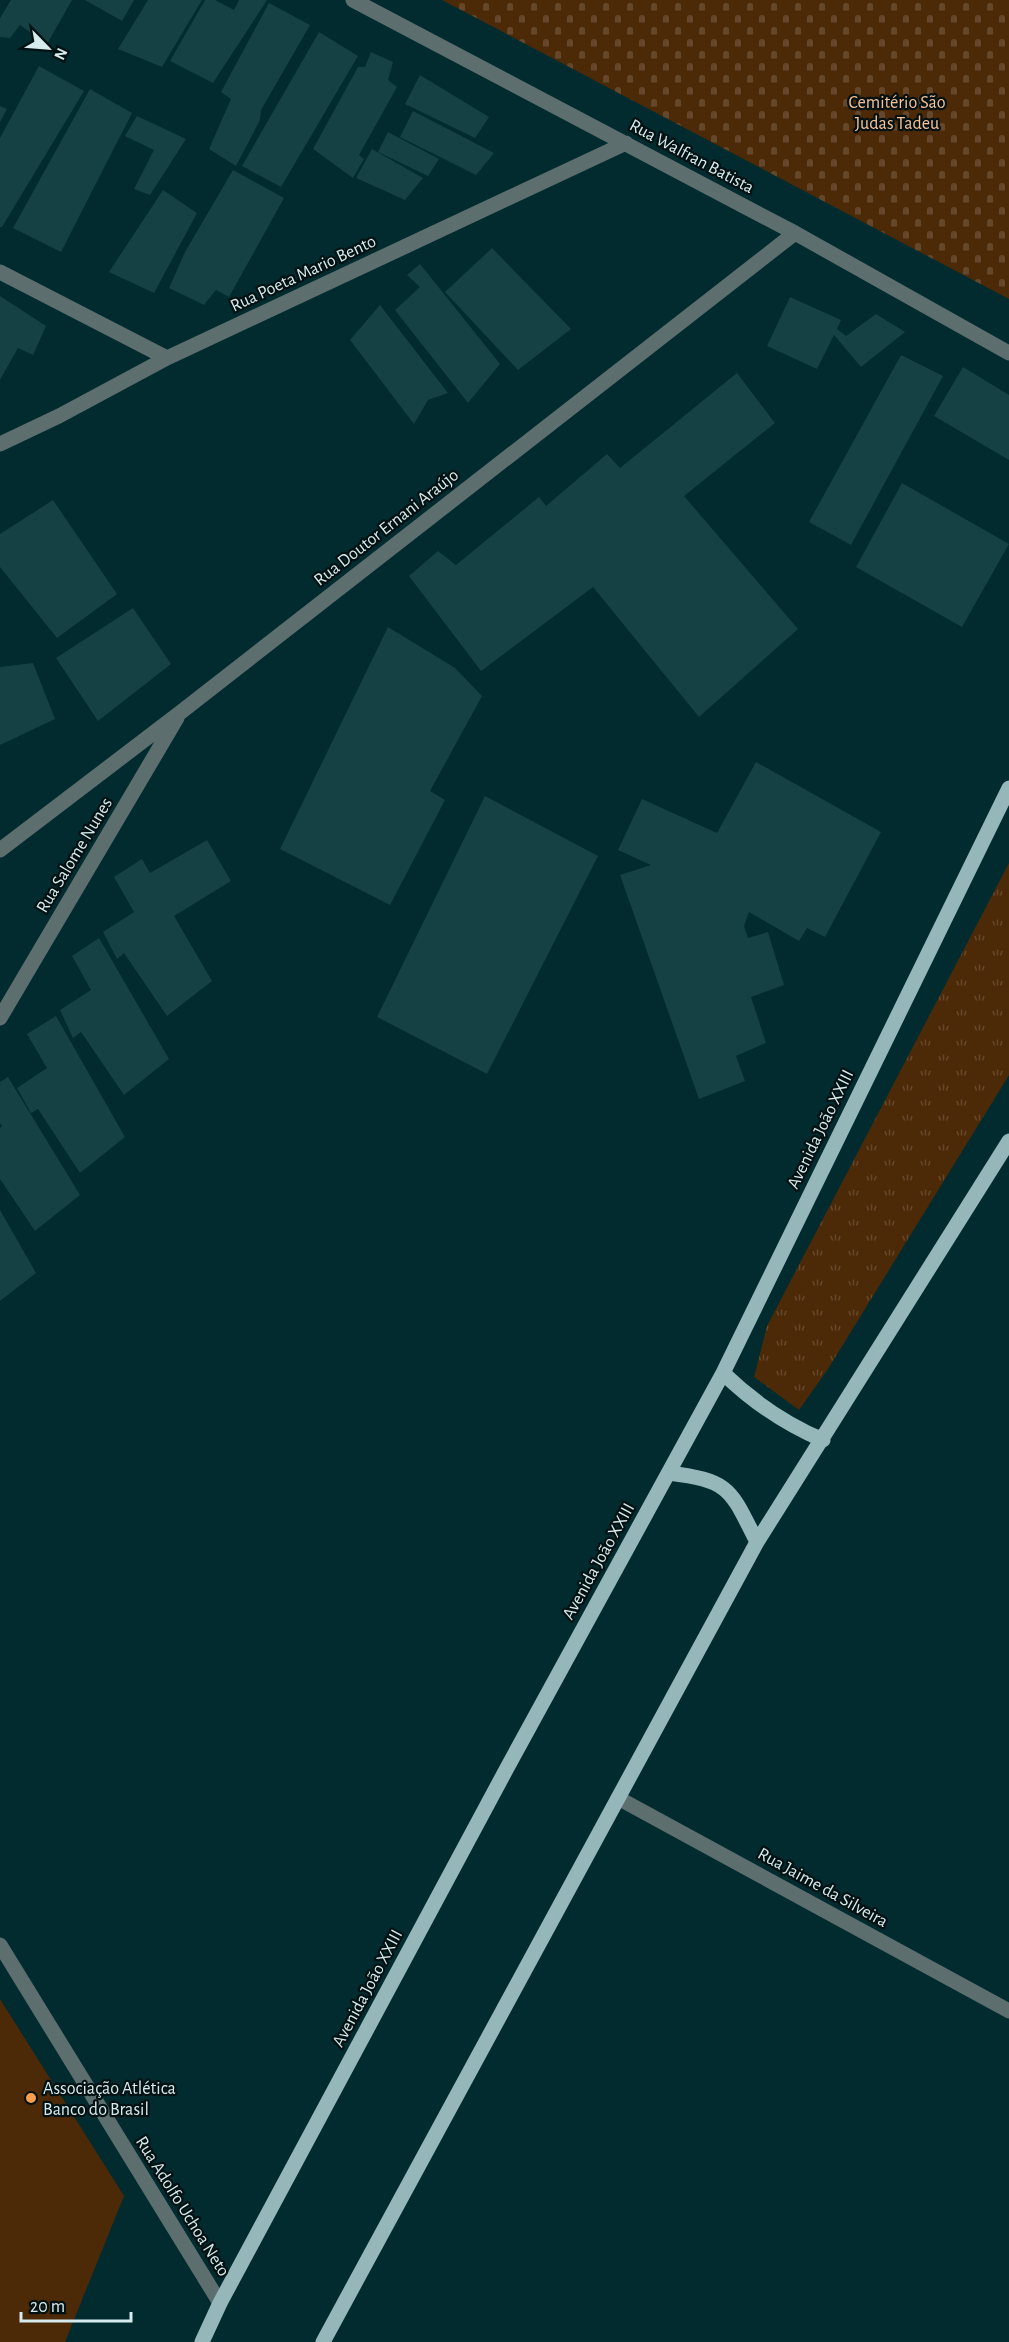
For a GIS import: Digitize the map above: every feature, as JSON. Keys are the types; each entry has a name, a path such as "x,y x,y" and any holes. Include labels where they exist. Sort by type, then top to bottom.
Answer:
{"main road":[{"name":"Avenida João XXIII","path":"202,2342 220,2303 507,1768 723,1373 1009,788"},
{"path":"324,2342 757,1542 1004,1162 1009,1142"},
{"path":"723,1373 741,1390 776,1416 823,1440"},
{"path":"669,1473 693,1476 726,1489 734,1497 757,1542"}],"street":[{"name":"Rua Walfran Batista","path":"353,0 795,233 1009,353"},
{"name":"Rua Poeta Mario Bento","path":"0,444 59,416 167,358 626,143"},
{"name":"Rua Doutor Ernani Araújo","path":"0,850 182,712 795,233"},
{"path":"0,272 167,358"},
{"name":"Rua Salome Nunes","path":"0,1018 182,712"},
{"name":"Rua Jaime da Silveira","path":"618,1798 1009,2011"},
{"name":"Rua Adolfo Uchoa Neto","path":"0,1945 220,2303"}],"green space":[{"name":"Cemitério São Judas Tadeu","path":"442,0 1009,0 1009,299"},
{"path":"1009,863 1009,1075 828,1369 799,1410 754,1377 767,1326"},
{"name":"Associação Atlética Banco do Brasil","path":"0,1999 124,2196 65,2342 0,2342"}],"building":[{"path":"11,0 72,0 47,44 20,25 10,38 0,37 0,18"},
{"path":"85,0 134,0 122,21"},
{"path":"148,0 202,0 162,67 118,49"},
{"path":"205,0 215,0 234,10 239,0 267,0 213,83 170,61"},
{"path":"269,3 310,25 261,110 260,120 236,166 209,149 231,99 221,92"},
{"path":"319,32 358,56 281,187 242,166"},
{"path":"371,52 393,62 388,80 397,87 359,155 364,159 353,178 313,149 358,67 365,67"},
{"path":"39,66 84,91 0,227 0,138"},
{"path":"420,75 489,117 475,138 405,104"},
{"path":"90,89 132,113 61,252 13,228"},
{"path":"0,106 7,109 0,122"},
{"path":"413,111 494,153 476,175 400,137"},
{"path":"137,116 186,139 150,195 134,189 154,150 125,136"},
{"path":"388,132 439,159 428,176 378,152"},
{"path":"372,149 423,178 405,200 356,178"},
{"path":"233,170 284,198 229,297 216,290 204,305 169,288 185,252"},
{"path":"163,190 197,213 154,293 109,272"},
{"path":"492,248 571,329 518,370 445,292"},
{"path":"420,264 500,364 468,403 395,310 420,287 407,275"},
{"path":"0,296 46,326 33,355 18,348 0,380"},
{"path":"790,297 841,320 837,329 846,336 876,314 905,332 861,367 834,335 817,369 767,346"},
{"path":"380,305 448,393 428,400 414,424 350,340"},
{"path":"901,355 943,376 851,545 809,522"},
{"path":"963,367 1009,395 1009,460 934,416"},
{"path":"737,373 775,423 684,496 798,629 699,717 593,587 481,671 409,576 438,551 456,565 539,497 546,506 607,454 620,468"},
{"path":"902,483 1009,544 962,627 856,567"},
{"path":"53,500 117,594 57,638 0,567 0,534"},
{"path":"133,608 171,664 98,721 56,658"},
{"path":"388,627 455,668 482,696 430,791 445,800 390,905 280,849"},
{"path":"33,663 55,719 0,745 0,667"},
{"path":"756,762 881,832 825,937 807,928 799,941 749,912 744,926 748,938 768,932 784,985 751,997 766,1043 736,1056 745,1081 699,1099 620,875 651,865 618,850 642,799 717,833"},
{"path":"485,796 598,856 487,1074 377,1017"},
{"path":"207,840 231,881 174,916 212,981 167,1016 124,953 117,959 103,932 134,912 114,877 142,859 150,873"},
{"path":"99,938 169,1059 124,1095 81,1032 73,1038 60,1010 91,990 72,956"},
{"path":"56,1016 125,1137 80,1173 38,1109 31,1113 17,1088 47,1068 27,1034"},
{"path":"8,1077 80,1195 35,1231 0,1179 0,1128 2,1126 0,1123 0,1082"},
{"path":"0,1210 36,1273 0,1301"}],"place":[{"name":"Associação Atlética Banco do Brasil","path":"31,2098"}]}
